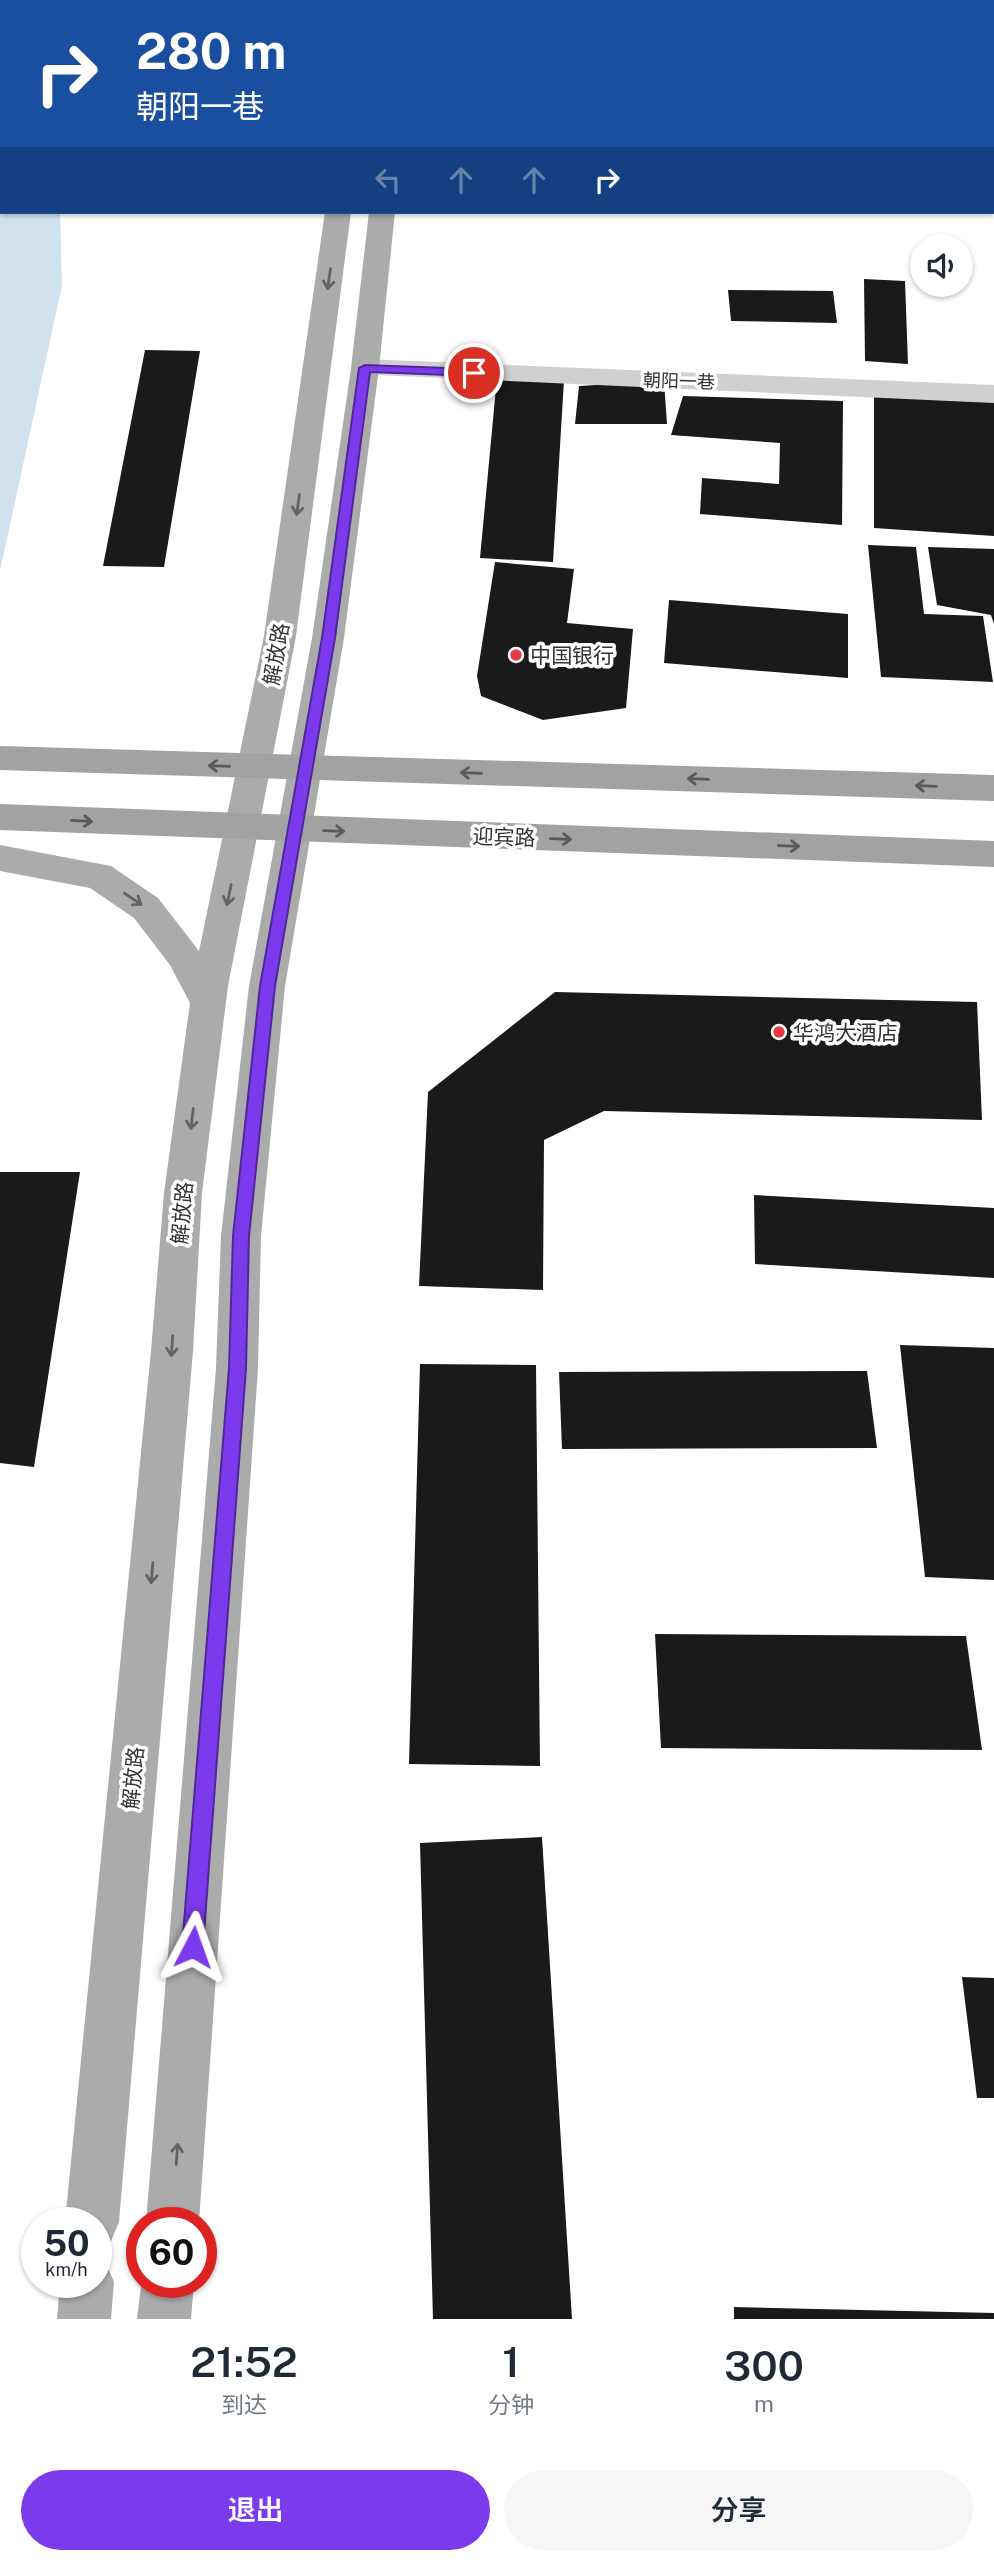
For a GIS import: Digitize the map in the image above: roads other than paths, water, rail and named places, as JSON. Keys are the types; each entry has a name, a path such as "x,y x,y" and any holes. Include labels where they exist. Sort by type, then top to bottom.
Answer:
{"highway":[{"path":"0,758 994,788"},
{"name":"迎宾路","path":"7,817 295,830 994,853"}],"main road":[{"name":"解放路","path":"93,2207 172,1351 183,1193 207,1003 280,636 338,214"},
{"path":"173,2207 237,1368 241,1236 267,986 328,638 365,368 382,214"},
{"path":"0,858 99,876 146,908 183,955 207,1003"},
{"path":"83,2319 85,2298"},
{"path":"164,2319 166,2298"}],"street":[{"name":"朝阳一巷","path":"365,368 994,394"}],"water":[{"path":"0,214 60,214 62,285 0,571"}],"place":[{"name":"中国银行","path":"516,655"},
{"name":"华鸿大酒店","path":"779,1032"}]}
